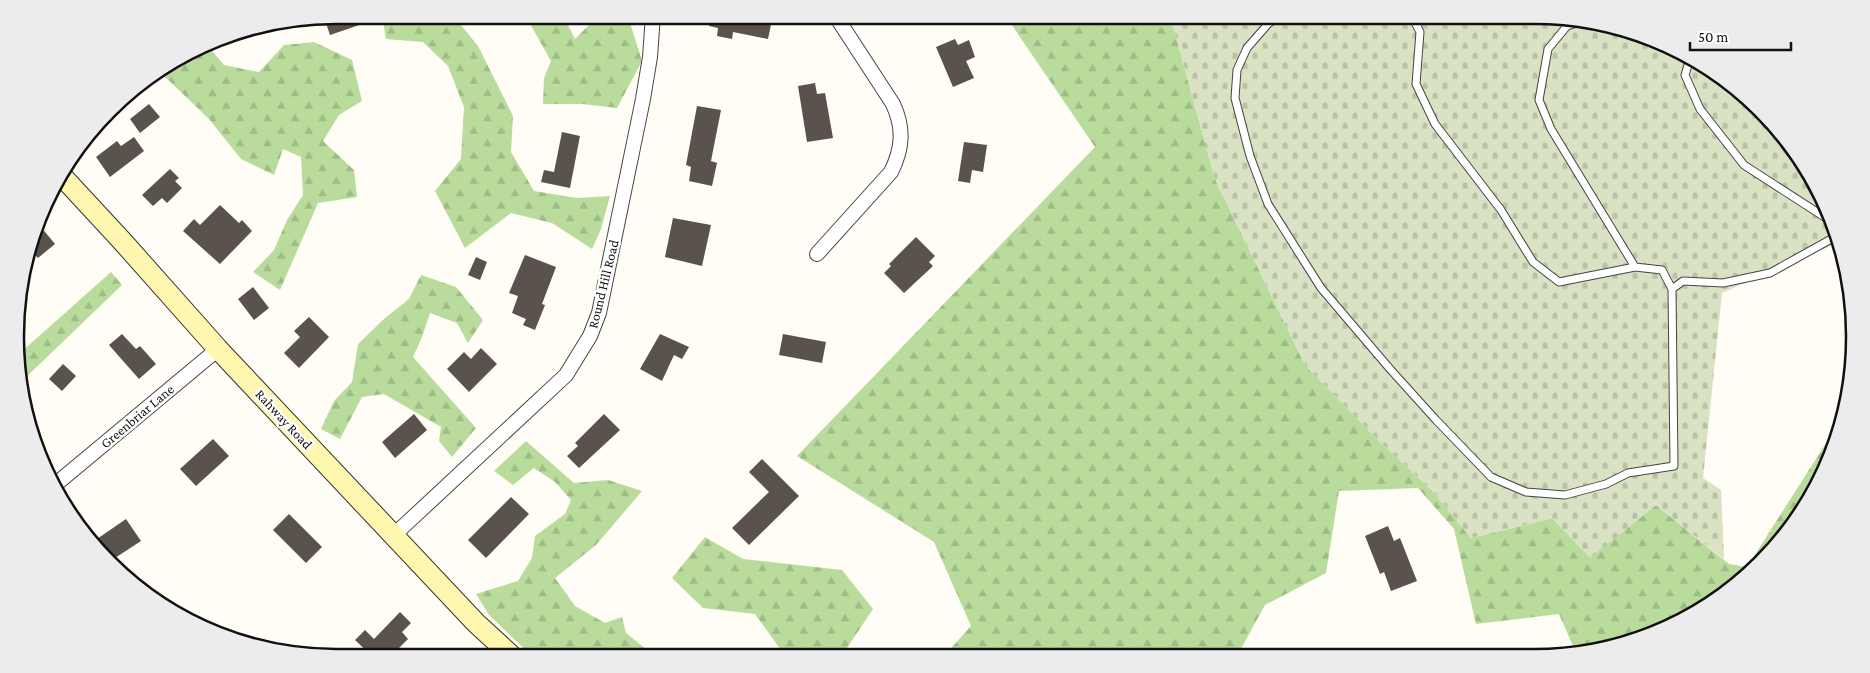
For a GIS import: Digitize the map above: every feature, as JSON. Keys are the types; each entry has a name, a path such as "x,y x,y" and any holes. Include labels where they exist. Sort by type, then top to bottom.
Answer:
{"street":[{"name":"Round Hill Road","path":"394,535 566,375 590,336 599,313 643,99 650,57 652,24"},
{"path":"817,254 891,172 898,159 901,145 899,117 894,104 841,24"},
{"name":"Rahway Road","path":"66,180 218,349 500,649"},
{"name":"Greenbriar Lane","path":"59,481 218,349"}],"lane":[{"path":"1268,24 1247,48 1238,70 1234,98 1250,156 1268,204 1320,288 1436,420 1491,476 1526,492 1565,495 1606,484 1628,473 1674,466 1672,289 1662,270 1635,267 1559,282 1533,262 1501,210 1435,124 1416,84 1420,32 1416,24"},
{"path":"1568,25 1548,49 1539,100 1550,129 1635,267"},
{"path":"1688,65 1686,75 1700,109 1744,166 1821,215"},
{"path":"1672,289 1682,281 1723,283 1770,272 1831,239"}],"green space":[{"path":"384,24 460,24 478,46 513,116 511,152 534,191 577,198 610,196 601,229 592,249 552,223 511,213 465,248 435,191 461,159 464,107 448,66 423,42 386,39"},
{"path":"530,24 568,24 575,39 590,24 630,24 642,61 617,108 582,104 543,104 544,78 551,61"},
{"path":"1011,24 1172,24 1215,179 1305,365 1378,440 1432,490 1471,538 1552,518 1590,557 1656,505 1729,564 1746,567 1707,597 1672,617 1634,633 1574,647 1559,614 1476,624 1454,529 1418,488 1339,491 1326,573 1265,605 1241,649 950,649 971,626 934,542 797,456 1095,147"},
{"path":"1172,24 1554,24 1574,26 1634,40 1672,56 1724,88 1769,130 1794,163 1814,198 1833,245 1722,293 1703,478 1721,490 1724,559 1656,505 1590,558 1552,518 1471,538 1432,490 1378,440 1305,365 1215,179"},
{"path":"314,42 352,60 362,101 339,115 323,141 354,170 357,197 318,203 280,290 253,272 274,250 287,220 303,195 301,157 283,149 274,175 241,159 209,119 164,76 212,50 224,65 259,72 284,45"},
{"path":"111,272 122,285 26,377 24,349"},
{"path":"421,275 456,287 483,320 468,343 457,323 430,313 413,357 476,428 452,457 439,441 441,427 384,394 362,397 340,439 321,429 334,401 352,382 358,344 385,318 409,299"},
{"path":"1830,437 1814,475 1794,510 1769,543 1749,563"},
{"path":"526,441 574,483 608,480 642,491 596,545 555,578 575,606 605,623 622,617 626,633 646,649 525,649 489,615 476,594 518,581 532,558 535,536 565,514 571,500 555,482 534,468 513,485 494,471"},
{"path":"705,537 743,559 842,570 873,609 846,649 780,649 755,614 703,608 672,578"}],"building":[{"path":"326,24 362,24 330,35"},
{"path":"709,24 771,24 768,39 733,32 732,39 717,36 718,28 709,26"},
{"path":"955,39 958,45 969,40 975,57 966,61 974,78 953,87 936,47"},
{"path":"815,83 817,94 825,93 833,138 807,142 798,86"},
{"path":"149,104 160,117 140,133 130,119"},
{"path":"697,106 721,110 711,161 717,163 712,186 689,181 691,167 686,165"},
{"path":"562,132 580,136 570,188 541,182 544,170 554,172"},
{"path":"134,137 144,151 110,177 96,157 117,141 121,146"},
{"path":"964,142 987,145 983,172 972,170 970,183 958,181"},
{"path":"170,169 179,178 175,181 182,188 167,203 162,198 153,206 142,195"},
{"path":"220,205 239,223 242,220 252,231 220,264 183,231 194,219 200,225"},
{"path":"673,218 711,225 702,266 665,257"},
{"path":"43,229 55,244 38,258 34,254"},
{"path":"916,237 935,256 929,262 933,266 904,293 884,273 891,266 889,264"},
{"path":"525,255 556,267 542,304 545,305 535,330 523,325 526,319 512,313 518,296 509,293"},
{"path":"476,257 487,262 480,280 468,275"},
{"path":"253,287 269,308 254,320 238,299"},
{"path":"309,317 329,337 299,368 284,353 300,337 294,331"},
{"path":"122,334 136,349 140,346 156,364 139,379 109,345"},
{"path":"660,334 689,347 682,359 674,355 662,381 640,369"},
{"path":"783,334 826,342 822,363 779,355"},
{"path":"481,348 497,364 469,392 447,369 464,352 471,359"},
{"path":"63,364 76,376 62,391 49,379"},
{"path":"414,414 427,430 395,458 382,442"},
{"path":"604,414 620,430 579,468 567,456 578,446 575,443"},
{"path":"213,439 229,456 196,486 180,469"},
{"path":"762,459 799,496 749,545 732,528 769,492 749,472"},
{"path":"511,497 529,514 486,558 468,540"},
{"path":"289,514 322,547 306,563 273,530"},
{"path":"126,519 141,541 115,558 97,539"},
{"path":"1388,526 1394,541 1400,538 1417,581 1391,591 1384,572 1380,574 1365,536"},
{"path":"400,612 411,623 402,632 408,639 398,649 364,649 355,640 365,630 374,639"}]}
